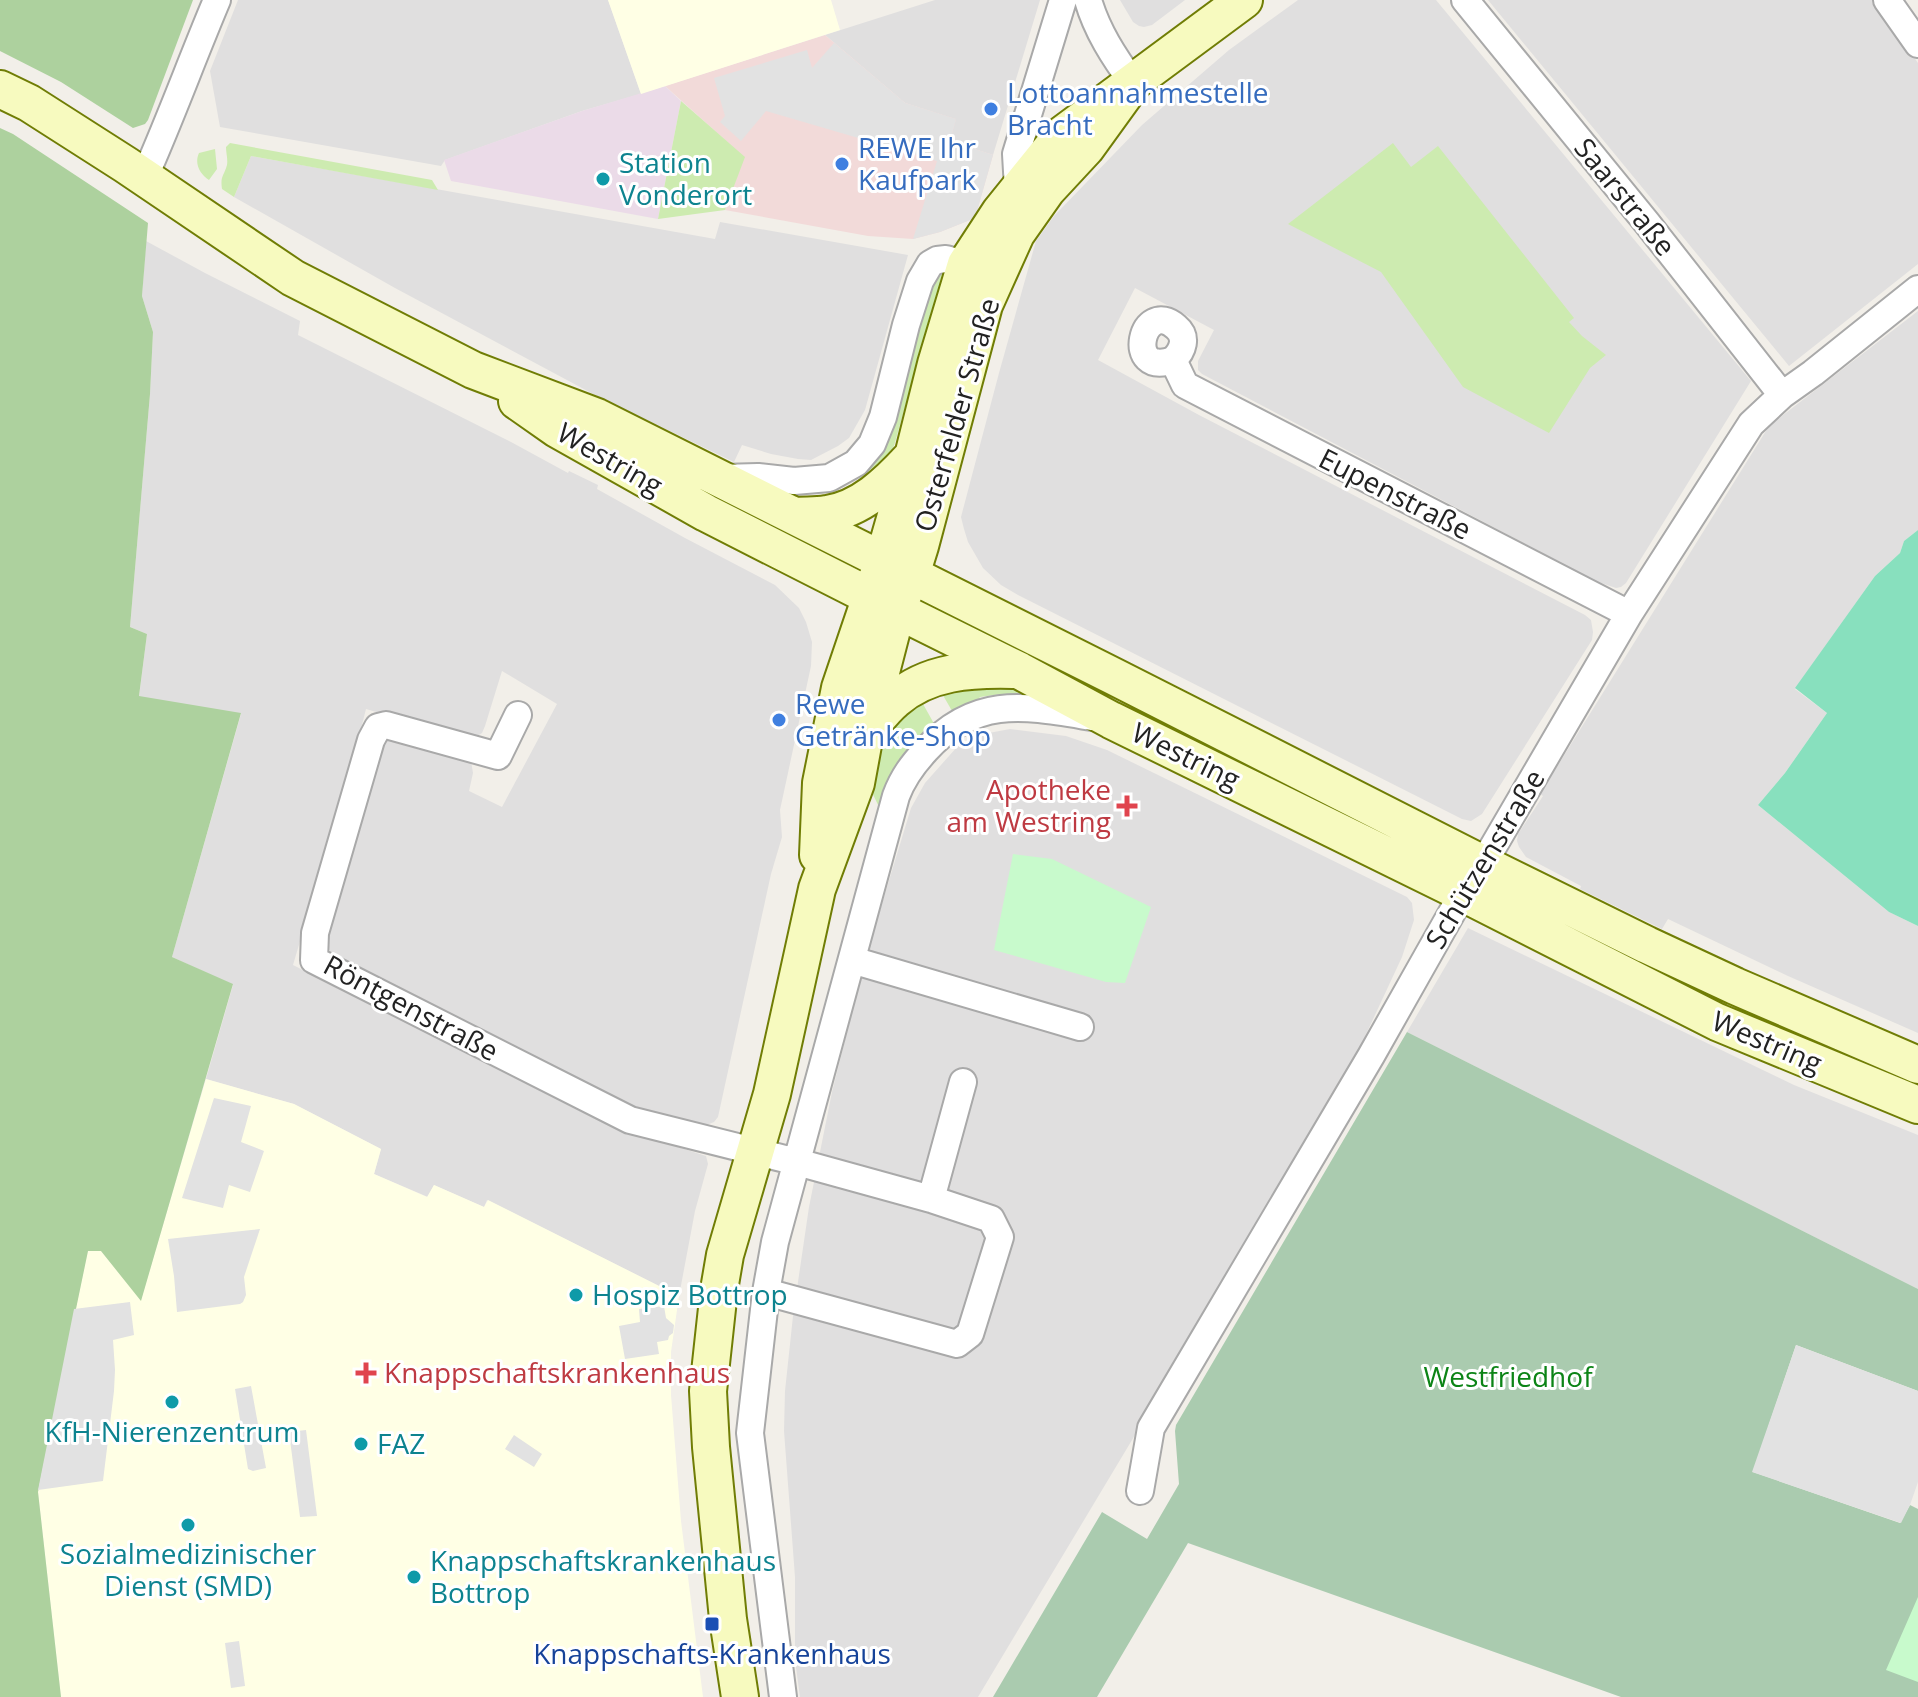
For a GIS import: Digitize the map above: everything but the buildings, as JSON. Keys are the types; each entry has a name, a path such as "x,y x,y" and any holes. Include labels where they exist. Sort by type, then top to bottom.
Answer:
{"main road":[{"name":"Osterfelder Straße","path":"897,568 913,456 966,264 1000,212 1063,134 1244,0"},
{"name":"Osterfelder Straße","path":"817,889 821,783 840,688 884,603 955,420 984,305 1016,234 1047,190 1086,148 1133,83"},
{"name":"Westring","path":"0,89 29,103 293,278 473,370 597,417 897,568 1473,878 1717,1022 1918,1105"},
{"name":"Westring","path":"473,370 557,429 706,513 1111,720 1473,878 1918,1065"},
{"path":"795,516 829,514 857,505 892,479 913,456"},
{"name":"Osterfelder Straße","path":"740,1697 728,1619 708,1391 719,1290 725,1255 772,1094 817,889 856,783 884,603"},
{"path":"865,734 894,700 932,678 982,669 1020,671"}],"street":[{"path":"135,172 167,126 217,0"},
{"path":"1018,189 1016,154 1063,0"},
{"path":"1088,0 1113,55 1133,83"},
{"name":"Saarstraße","path":"1465,0 1782,395"},
{"path":"1887,0 1918,44"},
{"name":"Osterfelder Straße","path":"719,478 758,477 794,481 829,478 856,463 872,444 883,417 920,281 930,264 937,260 966,264"},
{"name":"Schützenstraße","path":"1140,1491 1151,1428 1629,614 1751,424 1782,395 1918,289"},
{"name":"Eupenstraße","path":"1173,360 1185,385 1629,614"},
{"path":"783,1697 750,1433 766,1292 775,1242 896,796 904,777 939,735 965,718 986,710 1028,708 1111,720"},
{"name":"Röntgenstraße","path":"518,715 498,756 386,725 378,727 371,740 315,933 314,960 630,1120 755,1153"},
{"path":"856,783 886,830"},
{"path":"852,960 1080,1027"},
{"path":"931,1199 963,1082"},
{"path":"755,1153 931,1199 991,1219 1000,1237 970,1334 957,1344 766,1292"},
{"path":"711,1447 751,1442"}],"shaded area":[{"path":"238,0 608,0 641,94 582,111 445,160 441,166 220,127 210,71"},
{"path":"608,0 831,0 840,30 641,94"},
{"path":"935,0 1040,0 993,155 949,141 955,119 905,103 825,35"},
{"path":"1120,0 1185,0 1152,25 1144,27 1133,22"},
{"path":"1298,0 1436,0 1751,381 1626,583 1616,588 1598,582 1202,374 1198,370 1198,361 1214,330 1135,288 1098,360 1591,620 1592,640 1482,814 1471,821 1001,585 983,568 968,542 961,517 1036,241 1054,216 1142,125 1229,50"},
{"path":"1488,0 1874,0 1918,63 1918,264 1789,366"},
{"path":"825,35 905,103 956,119 950,141 993,155 975,218 913,239 868,236 725,210 744,157 665,86"},
{"path":"834,43 905,103 956,119 950,141 993,155 975,218 913,239 937,161 766,111 741,141 720,122 725,116 714,78 807,50 812,68"},
{"path":"665,86 681,101 658,219 451,181 444,160 582,111"},
{"path":"251,156 715,239 720,222 908,255 865,410 849,438 811,460 771,454 742,445 734,462 595,395 234,197"},
{"path":"146,241 300,321 298,335 568,473 598,485 597,489 775,585 799,608 812,642 811,666 780,810 782,837 771,874 718,1117 714,1122 698,1125 639,1109 337,959 327,946 326,939 385,741 390,738 471,761 473,773 469,791 502,807 557,704 502,671 485,726 482,733 474,738 464,738 366,709 293,965 656,1140 706,1156 708,1164 695,1211 679,1296 487,1200 484,1207 434,1185 428,1197 374,1174 381,1149 294,1104 206,1079 233,985 172,957 241,714 139,697 147,634 130,627 153,332 142,296"},
{"path":"1918,311 1918,530 1904,541 1900,553 1875,576 1795,689 1827,713 1785,773 1758,805 1889,912 1918,926 1918,1033 1668,919 1662,929 1580,889 1581,886 1526,857 1517,841 1518,834 1543,796 1540,794 1769,426"},
{"path":"1010,729 1066,736 1107,750 1407,897 1412,903 1414,920 1402,957 1343,1079 978,1697 800,1697 795,1660 795,1577 784,1431 785,1391 809,1207 832,1092 867,953 911,808 925,783 957,747 978,735"},
{"path":"1468,928 1794,1085 1918,1135 1918,1289 1407,1032"},
{"name":"Knappschaftskrankenhaus","path":"206,1079 294,1104 381,1149 374,1174 427,1197 434,1185 484,1207 488,1200 679,1296 671,1352 671,1395 681,1521 703,1697 61,1697 38,1492 88,1250 101,1251 141,1300"},
{"path":"214,1098 251,1106 241,1142 264,1151 250,1192 229,1185 223,1208 182,1198"},
{"path":"260,1229 244,1277 246,1295 243,1302 177,1312 168,1239"},
{"path":"130,1302 134,1335 113,1340 114,1391 103,1481 38,1490 74,1309"},
{"path":"664,1306 666,1318 674,1325 668,1340 657,1342 659,1354 625,1359 619,1326 640,1322 639,1309"},
{"path":"1796,1345 1918,1391 1918,1482 1901,1523 1752,1472"},
{"path":"251,1386 266,1468 253,1471 248,1469 235,1389"},
{"path":"306,1430 317,1516 300,1517 289,1432"},
{"path":"514,1435 542,1454 534,1467 505,1449"},
{"path":"239,1641 245,1686 231,1688 225,1643"}],"green space":[{"path":"0,0 193,0 148,120 133,128 61,82 0,51"},
{"path":"681,101 745,157 725,210 658,219"},
{"path":"0,128 148,223 142,296 153,332 130,627 147,634 139,696 241,713 172,957 233,984 141,1301 101,1251 88,1251 38,1492 61,1697 0,1697"},
{"path":"230,143 432,180 438,190 251,156 234,197 222,189 227,165 226,147"},
{"path":"1393,143 1411,167 1438,146 1574,318 1569,322 1606,355 1590,368 1549,433 1463,387 1381,272 1288,224"},
{"path":"215,149 217,169 209,180 203,175 197,161 199,153"},
{"path":"934,271 948,272 934,304 894,446 887,463 864,490 856,470"},
{"path":"1918,530 1918,926 1889,912 1758,805 1785,773 1827,713 1795,688 1875,576 1900,553 1904,541"},
{"path":"991,678 1030,695 980,697 974,706 955,716 937,685"},
{"path":"918,695 937,729 921,744 909,748 891,777 880,809 865,778 870,756"},
{"path":"1013,854 1052,859 1151,907 1125,983 1106,982 994,950"},
{"name":"Westfriedhof","path":"1407,1032 1918,1289 1918,1391 1796,1345 1753,1472 1900,1523 1910,1505 1918,1509 1918,1697 1621,1697 1188,1543 1097,1697 993,1697 1102,1512 1147,1539 1179,1484 1176,1425"},
{"path":"1918,1597 1918,1682 1886,1670"}],"place":[{"name":"Lottoannahmestelle Bracht","path":"991,109"},
{"name":"REWE Ihr Kaufpark","path":"842,164"},
{"name":"Station Vonderort","path":"603,179"},
{"name":"Rewe Getränke-Shop","path":"779,720"},
{"name":"Apotheke am Westring","path":"1127,806"},
{"name":"Hospiz Bottrop","path":"576,1295"},
{"name":"Knappschaftskrankenhaus","path":"366,1373"},
{"name":"KfH-Nierenzentrum","path":"172,1402"},
{"name":"FAZ","path":"361,1444"},
{"name":"Sozialmedizinischer Dienst (SMD)","path":"188,1525"},
{"name":"Knappschaftskrankenhaus Bottrop","path":"414,1577"},
{"name":"Knappschafts-Krankenhaus","path":"712,1624"}]}
